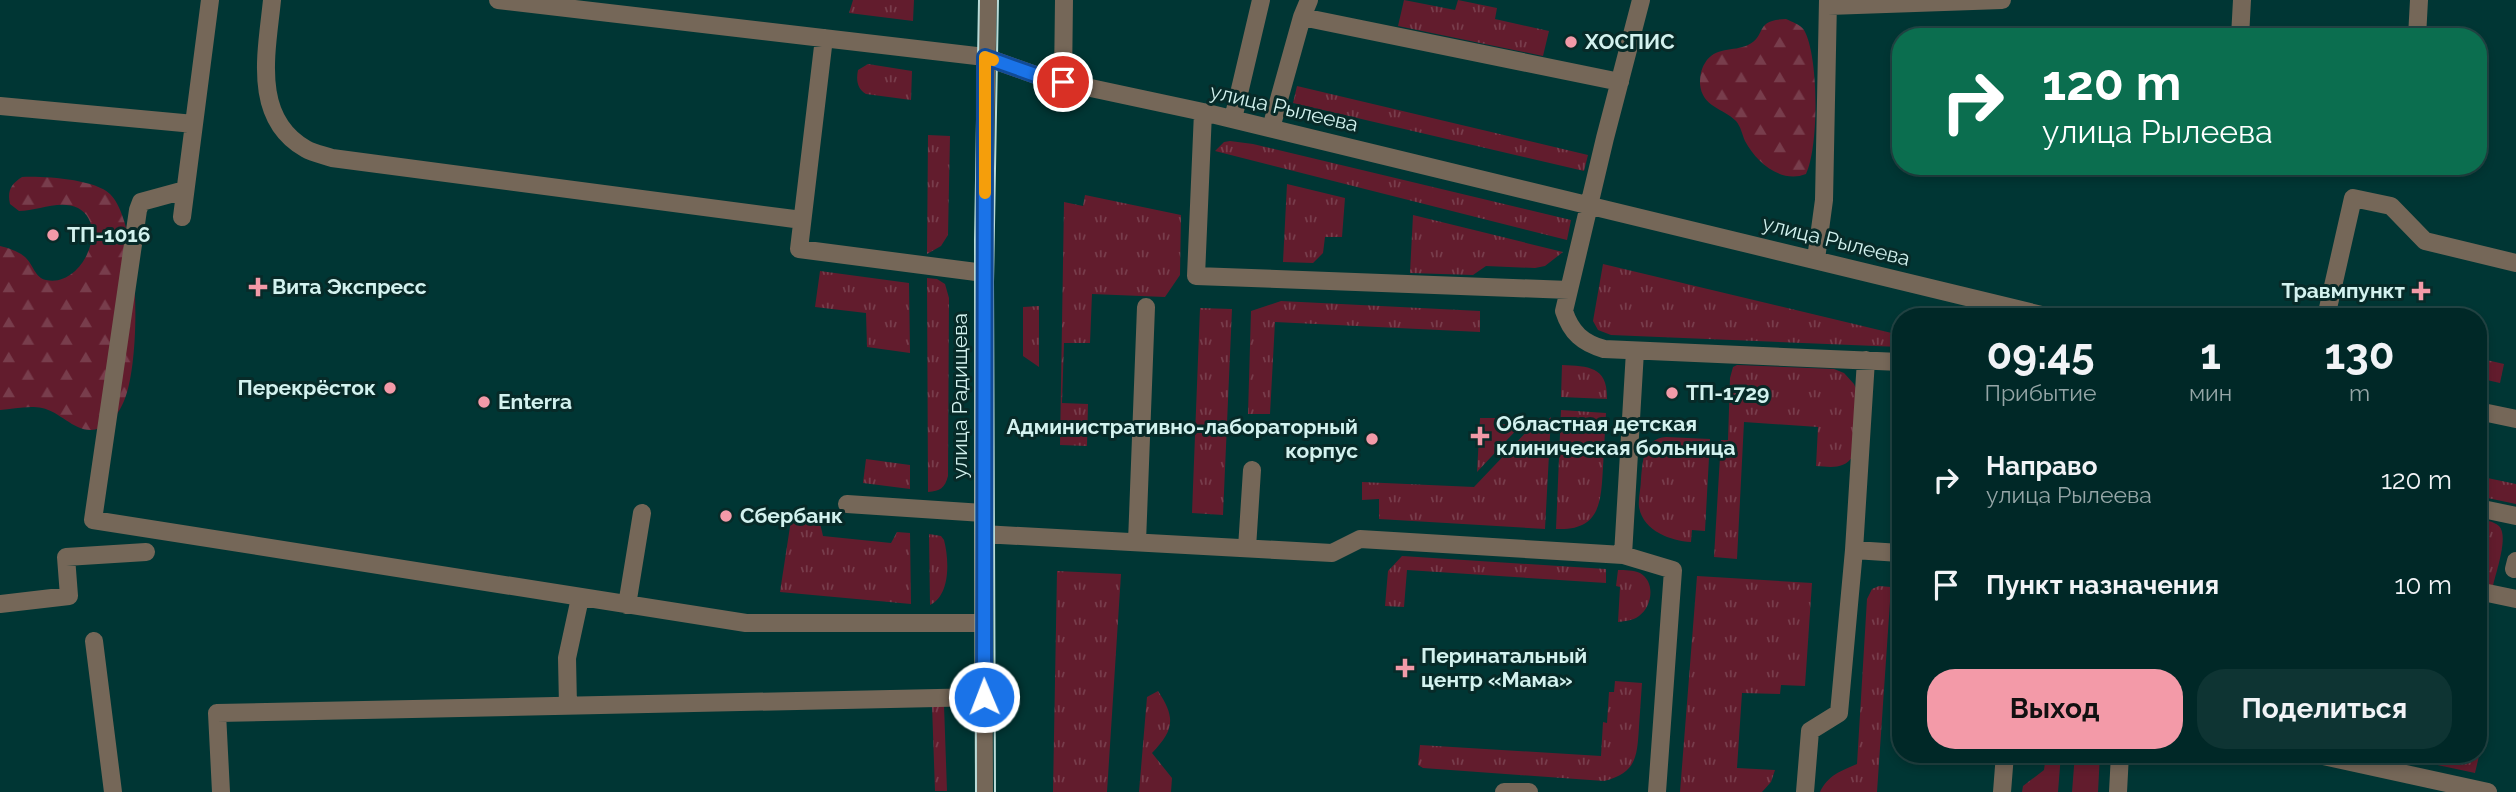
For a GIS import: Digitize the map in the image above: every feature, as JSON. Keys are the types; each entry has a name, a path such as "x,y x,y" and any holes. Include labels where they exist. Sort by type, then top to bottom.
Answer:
{"street":[{"path":"182,217 210,0"},
{"path":"272,0 265,84 270,108 287,135 307,150 332,158 802,220"},
{"name":"улица Рылеева","path":"498,0 985,57 1044,78 1233,119 2014,308"},
{"name":"улица Радищева","path":"984,792 985,57 988,0"},
{"path":"1063,82 1064,0"},
{"path":"1233,119 1261,0"},
{"path":"1641,0 1564,311 1577,336 1590,345 1604,349 1892,362"},
{"path":"1816,259 1824,200 1828,3 2001,0"},
{"path":"2240,28 2242,0"},
{"path":"2417,28 2419,0"},
{"path":"1270,128 1306,8 1620,82"},
{"path":"824,38 799,249 984,273"},
{"path":"0,106 194,124"},
{"path":"1203,112 1196,276 1569,290"},
{"path":"186,190 141,202 138,210 93,520 746,623 983,623"},
{"path":"2328,308 2353,198 2391,206 2425,241 2516,263"},
{"path":"1137,542 1146,307"},
{"path":"1623,555 1635,351"},
{"path":"1805,792 1810,731 1839,713 1854,550 1866,360"},
{"path":"2487,413 2516,419"},
{"path":"1247,548 1252,470"},
{"path":"847,504 983,513"},
{"path":"2487,510 2516,516"},
{"path":"627,605 642,513"},
{"path":"983,534 1332,553 1360,538 1623,555 1673,570 1657,792"},
{"path":"1854,550 1892,553"},
{"path":"0,604 69,596 66,557 146,552"},
{"path":"2487,593 2516,599"},
{"path":"568,706 567,658 580,598"},
{"path":"94,641 113,792"},
{"path":"221,792 216,713 984,697"},
{"path":"2002,792 2004,763"},
{"path":"2118,792 2120,763"},
{"path":"2349,763 2443,787 2488,792"},
{"path":"1504,792 1529,792"}],"green space":[{"path":"853,0 914,0 913,21 849,13"},
{"path":"1404,0 1455,10 1458,0 1497,8 1495,19 1549,31 1543,56 1398,26"},
{"path":"1786,19 1804,30 1815,80 1815,123 1810,161 1806,174 1797,176 1779,173 1763,163 1750,149 1736,121 1705,98 1700,84 1703,68 1714,54 1748,45 1769,22"},
{"path":"868,64 912,71 911,100 863,92 858,84 858,70"},
{"path":"1297,86 1588,155 1584,171 1293,103"},
{"path":"928,135 950,136 948,235 941,246 927,254"},
{"path":"1224,142 1253,144 1571,220 1567,240 1215,151"},
{"path":"22,177 68,180 103,189 110,194 120,210 128,234 135,295 130,382 117,413 100,428 92,430 77,427 42,408 0,410 0,246 25,257 42,279 59,280 71,275 80,265 91,240 92,228 87,216 78,208 56,205 19,211 10,204 11,188"},
{"path":"1287,184 1345,198 1342,237 1325,237 1323,253 1313,263 1283,262"},
{"path":"1085,195 1181,215 1180,275 1165,297 1092,294 1090,343 1064,343 1062,403 1088,404 1087,446 1060,445 1064,202 1083,206"},
{"path":"1413,215 1563,252 1545,266 1535,268 1486,266 1473,275 1410,273"},
{"path":"1603,264 1892,333 1892,347 1611,335 1598,330 1593,321"},
{"path":"820,271 909,283 910,353 867,347 866,313 815,307"},
{"path":"927,278 937,279 945,284 949,298 948,476 941,488 928,492"},
{"path":"1281,301 1480,311 1480,332 1275,322 1270,414 1248,414 1251,311"},
{"path":"1039,306 1039,367 1023,356 1023,307"},
{"path":"1200,308 1232,309 1223,515 1192,513"},
{"path":"2487,360 2504,364 2500,383 2487,380"},
{"path":"1562,365 1595,370 1604,380 1607,399 1561,397"},
{"path":"1733,367 1834,369 1844,373 1857,391 1853,456 1841,466 1816,466 1818,427 1744,422 1737,559 1714,557 1721,440 1728,440 1730,378"},
{"path":"1561,410 1606,413 1599,503 1590,520 1582,525 1556,529"},
{"path":"1551,417 1545,529 1379,519 1379,499 1362,500 1362,482 1474,487 1532,426 1542,425"},
{"path":"1480,418 1498,418 1498,424 1521,425 1477,472"},
{"path":"1666,437 1710,439 1705,531 1692,530 1691,542 1659,533 1646,522 1639,507 1646,452 1653,442"},
{"path":"866,459 910,465 910,489 863,483"},
{"path":"2487,478 2516,484 2516,504 2487,498"},
{"path":"791,520 820,523 823,536 891,543 897,532 910,533 911,604 780,592"},
{"path":"2487,521 2499,526 2503,538 2493,586 2487,584"},
{"path":"929,534 941,536 947,557 945,585 937,600 930,605"},
{"path":"1402,556 1606,569 1606,583 1407,570 1404,607 1385,606 1388,571"},
{"path":"1618,570 1640,573 1648,582 1650,594 1647,607 1639,616 1618,622 1620,587 1616,586"},
{"path":"1057,571 1121,574 1107,792 1053,792"},
{"path":"1697,576 1812,583 1805,686 1781,685 1780,694 1742,693 1737,768 1775,770 1771,782 1762,792 1680,792"},
{"path":"1879,586 1891,587 1877,792 1820,792 1840,771 1857,764 1867,599 1872,589"},
{"path":"1615,681 1642,683 1636,755 1629,768 1615,778 1604,781 1423,768 1418,765 1420,745 1601,756 1603,722 1607,723 1609,692 1614,692"},
{"path":"1158,691 1168,709 1170,724 1165,737 1152,753 1172,778 1171,792 1139,792 1147,697"},
{"path":"932,705 944,705 947,791 935,791"},
{"path":"2045,763 2060,763 2058,792 2022,792 2023,786 2044,770"},
{"path":"2074,763 2100,763 2098,792 2072,792"},
{"path":"2428,763 2477,763 2475,773"}],"tram line":[{"path":"976,792 975,240 979,0"},
{"path":"995,792 993,282 998,0"}],"slow traffic":[{"path":"985,193 985,57 993,60"}],"place":[{"name":"ХОСПИС","path":"1571,42"},
{"name":"ТП-1016","path":"53,235"},
{"name":"Вита Экспресс","path":"258,287"},
{"name":"Травмпункт","path":"2421,291"},
{"name":"Перекрёсток","path":"390,388"},
{"name":"ТП-1729","path":"1672,393"},
{"name":"Enterra","path":"484,402"},
{"name":"Областная детская клиническая больница","path":"1480,436"},
{"name":"Административно-лабораторный корпус","path":"1372,439"},
{"name":"Сбербанк","path":"726,516"},
{"name":"Перинатальный центр «Мама»","path":"1405,668"}],"route":[{"path":"984,697 985,57 1063,82"}]}
